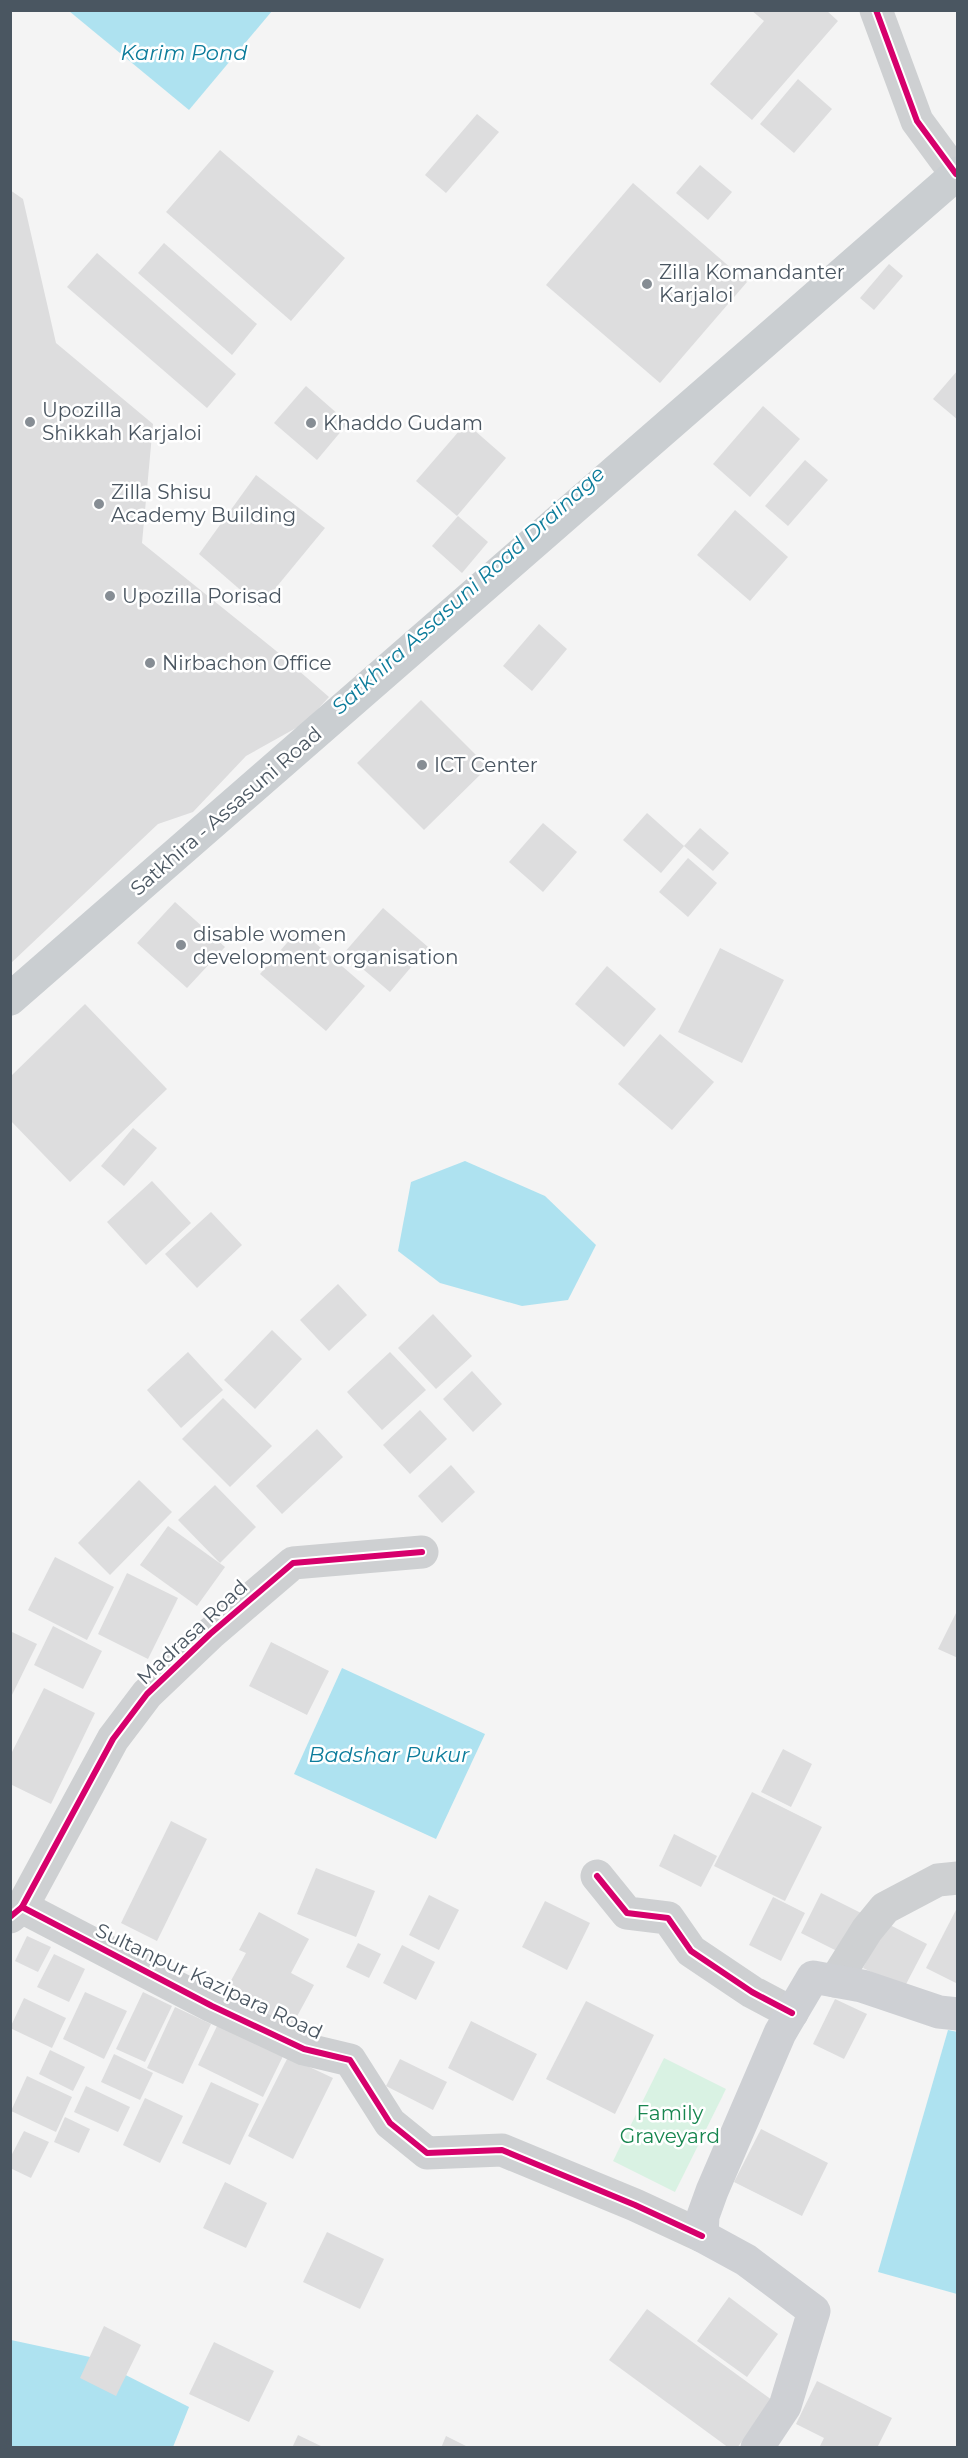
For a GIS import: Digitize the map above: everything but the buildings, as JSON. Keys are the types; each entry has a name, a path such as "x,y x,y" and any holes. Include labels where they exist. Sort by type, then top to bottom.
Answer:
{"main road":[{"name":"Satkhira - Assasuni Road","path":"10,999 957,174"},
{"path":"757,2448 785,2406 814,2311 746,2260 702,2236 703,2216 712,2191 775,2043 813,1977 862,1986 939,2012 957,2014"}],"street":[{"path":"876,10 917,121 957,174"},
{"name":"Madrasa Road","path":"16,1912 113,1739 147,1694 210,1634 292,1563 422,1552"},
{"path":"597,1876 627,1913 668,1918 690,1951 752,1992 792,2013"},
{"path":"835,1981 867,1930 885,1908 938,1880 957,1878"},
{"name":"Sultanpur Kazipara Road","path":"16,1912 304,2049 350,2060 390,2123 427,2153 502,2150 635,2205 702,2236"}],"green space":[{"name":"Family Graveyard","path":"664,2058 726,2089 675,2192 613,2161"}],"water":[{"name":"Karim Pond","path":"69,11 272,11 189,110"},
{"path":"465,1161 545,1196 596,1245 568,1300 522,1306 440,1283 398,1251 411,1182"},
{"name":"Badshar Pukur","path":"342,1668 485,1734 436,1839 294,1774"},
{"path":"948,2030 958,2032 957,2294 878,2272"},
{"path":"11,2340 90,2357 189,2407 173,2447 11,2448"}],"cycle path":[{"path":"876,10 917,121 956,174"},
{"path":"22,1907 113,1739 147,1694 210,1634 293,1563 422,1552"},
{"path":"597,1876 627,1913 668,1918 691,1951 752,1992 792,2013"},
{"path":"10,1917 22,1907 212,2006 304,2049 350,2060 390,2123 427,2153 502,2150 635,2205 702,2236"}],"place":[{"name":"Zilla Komandanter Karjaloi","path":"647,284"},
{"name":"Upozilla Shikkah Karjaloi","path":"30,422"},
{"name":"Khaddo Gudam","path":"311,423"},
{"name":"Zilla Shisu Academy Building","path":"99,504"},
{"name":"Upozilla Porisad","path":"110,596"},
{"name":"Nirbachon Office","path":"150,663"},
{"name":"ICT Center","path":"422,765"},
{"name":"disable women development organisation","path":"181,945"}],"water label":[{"name":"Satkhira Assasuni Road Drainage","path":"468,590"}]}
